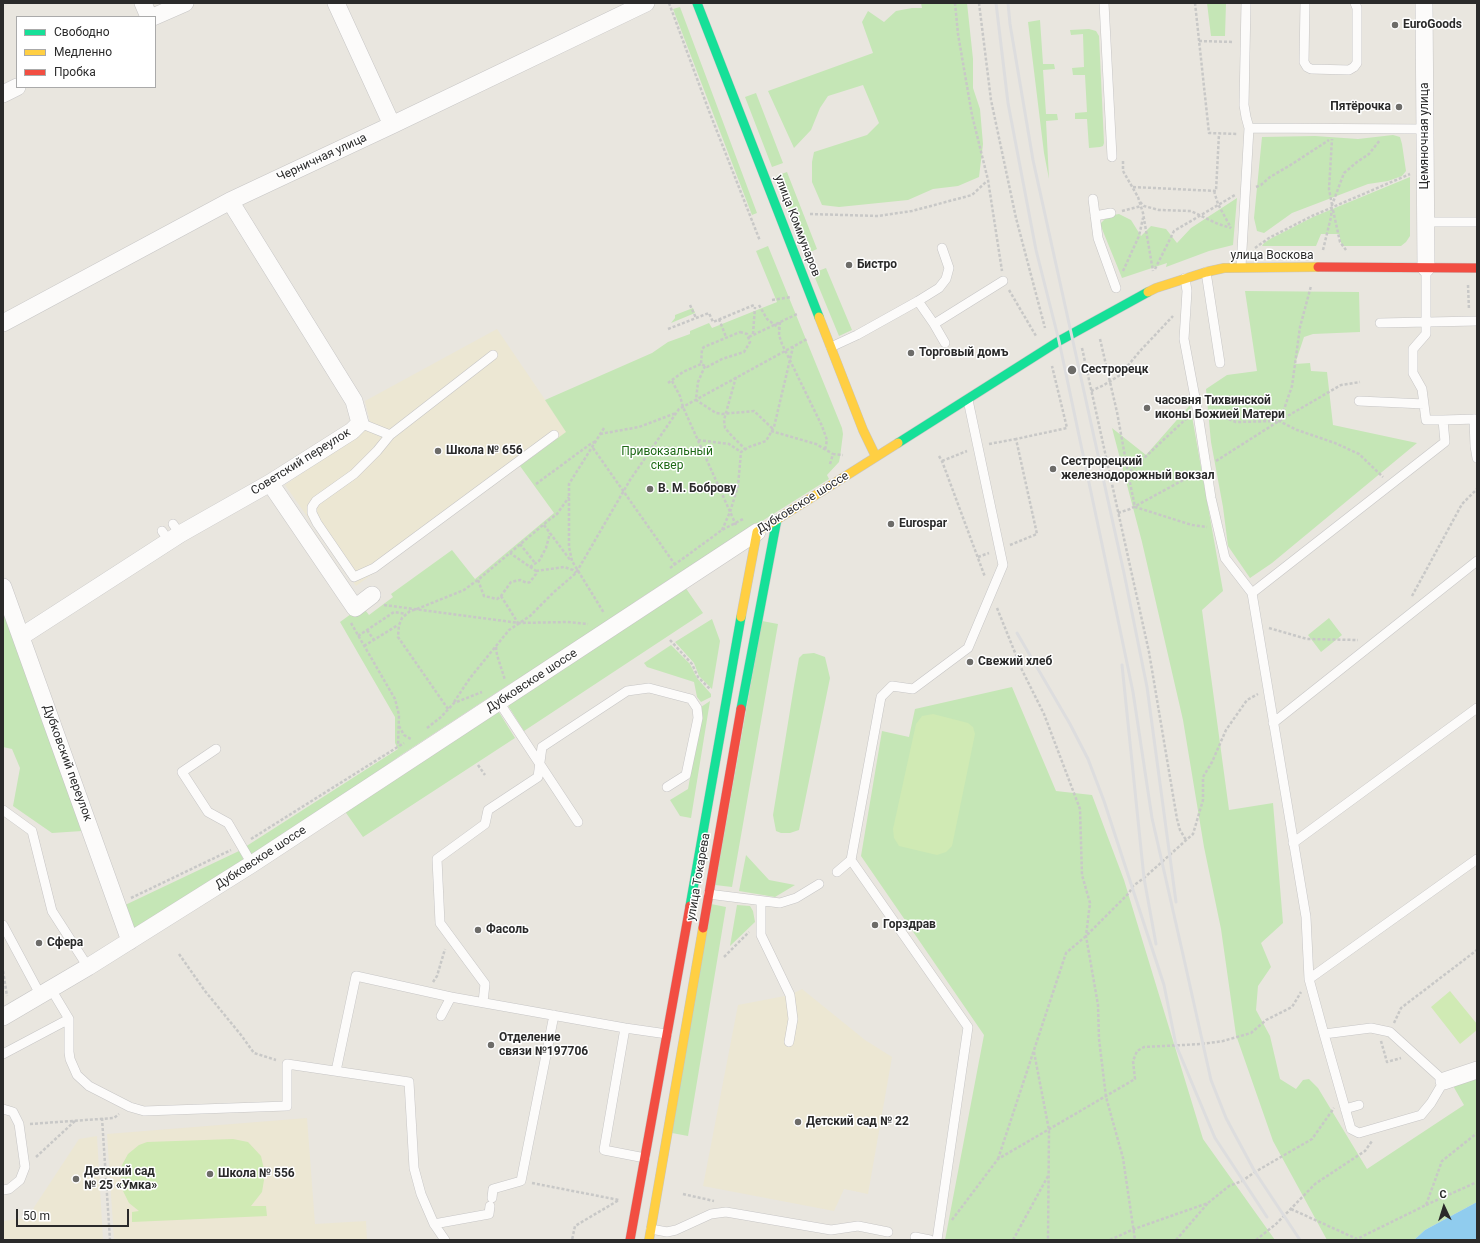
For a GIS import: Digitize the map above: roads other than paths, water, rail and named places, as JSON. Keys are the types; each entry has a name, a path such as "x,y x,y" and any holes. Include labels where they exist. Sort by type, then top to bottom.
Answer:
{"main road":[{"name":"улица Коммунаров","path":"697,3 863,430 876,457"},
{"name":"улица Воскова","path":"1058,341 1156,288 1206,272 1224,268 1477,268"},
{"name":"Дубковское шоссе","path":"757,532 1058,341"},
{"name":"улица Токарева","path":"649,1240 708,894 777,519"},
{"name":"улица Токарева","path":"630,1240 757,532"}],"street":[{"path":"143,3 149,16"},
{"path":"155,16 185,3"},
{"path":"336,3 392,125"},
{"name":"Черничная улица","path":"3,323 230,201 646,3"},
{"name":"Цемяночная улица","path":"1424,3 1426,268"},
{"path":"3,94 16,88"},
{"name":"Советский переулок","path":"22,636 171,533 270,483 352,431 360,423 354,401 230,201"},
{"path":"270,483 355,608 372,595"},
{"name":"Дубковское шоссе","path":"6,1009 46,993 252,864 494,696 686,579 757,532"},
{"name":"Дубковский переулок","path":"3,587 22,636 130,941"},
{"path":"1444,1081 1477,1070"}],"lane":[{"path":"1104,3 1112,157"},
{"path":"1241,267 1249,131 1244,105 1246,3"},
{"path":"1304,3 1304,62 1307,67 1311,69 1349,70 1354,67 1356,62 1357,8 1355,3"},
{"path":"1249,131 1332,128 1424,129"},
{"path":"1093,199 1098,238 1116,287"},
{"path":"1095,216 1111,213"},
{"path":"1425,222 1477,222"},
{"path":"831,347 857,335 939,288 946,279 949,268 942,248"},
{"path":"1426,268 1426,334 1413,349 1413,373 1421,386 1426,420 1476,419 1474,446 1477,458"},
{"path":"1206,272 1220,363"},
{"path":"1186,278 1187,291 1184,339 1197,408 1210,498 1225,558 1252,592 1306,917 1309,979 1324,1034 1342,1096 1345,1109 1351,1128 1359,1133 1421,1115 1431,1104 1444,1081 1390,1032 1371,1028 1324,1034"},
{"path":"934,324 1003,281"},
{"path":"918,301 945,343"},
{"path":"1380,323 1473,321"},
{"path":"493,356 390,435 377,451 354,474 316,501 312,507 312,513 317,522 354,577 374,568 554,435"},
{"path":"837,872 851,860 881,697 892,686 913,689 968,648 1003,565 968,398"},
{"path":"1359,401 1424,404"},
{"path":"1252,592 1445,442 1443,420"},
{"path":"360,423 390,435"},
{"path":"1273,723 1477,561"},
{"path":"483,1002 485,984 440,923 437,859 485,824 488,810 538,777 542,747 627,691 649,688 691,699 697,708 698,718 686,774 667,787"},
{"path":"494,696 578,822"},
{"path":"1293,843 1477,708"},
{"path":"216,749 182,772 208,812 228,823 240,846 252,864"},
{"path":"3,810 32,831 52,911 88,967"},
{"path":"1309,979 1477,859"},
{"path":"851,860 968,1028 937,1240"},
{"path":"693,891 780,903 796,898 819,884"},
{"path":"761,901 761,935 790,995 793,1019 789,1042"},
{"path":"3,925 46,993 69,1019 69,1052 70,1059 77,1075 89,1086 130,1107 144,1111 287,1106 287,1064 409,1082 414,1168 420,1194 434,1224 445,1240"},
{"path":"336,1071 356,976 428,992 625,1028 685,1036"},
{"path":"441,1016 451,996"},
{"path":"434,1224 489,1214 493,1189 521,1181 554,1015"},
{"path":"3,1054 69,1019"},
{"path":"625,1028 604,1150 663,1162"},
{"path":"1345,1109 1359,1105"},
{"path":"3,1109 13,1112 19,1124 25,1167 20,1180 9,1189 3,1190"},
{"path":"633,1226 667,1232 676,1230 712,1214 726,1212 831,1230 858,1226 888,1232"},
{"path":"829,1240 831,1230"},
{"path":"915,1237 930,1240"}],"water":[{"path":"1477,1202 1477,1240 1414,1240 1425,1230"}],"railway":[{"path":"996,3 1008,103 1036,250 1059,341 1117,615 1133,692 1152,818 1211,1080 1226,1118 1255,1172 1300,1240"},
{"path":"1008,3 1010,24 1033,160 1124,573 1147,687 1176,902"},
{"path":"1017,633 1070,724 1088,759 1104,801 1164,985 1176,1045 1215,1138 1267,1217"},
{"path":"1122,665 1144,878 1156,944"}],"place":[{"name":"EuroGoods","path":"1395,25"},
{"name":"Пятёрочка","path":"1399,107"},
{"name":"Бистро","path":"849,265"},
{"name":"Торговый домъ","path":"911,353"},
{"name":"Сестрорецк","path":"1072,370"},
{"name":"часовня Тихвинской иконы Божией Матери","path":"1147,408"},
{"name":"Школа № 656","path":"438,451"},
{"name":"Сестрорецкий железнодорожный вокзал","path":"1053,469"},
{"name":"В. М. Боброву","path":"650,489"},
{"name":"Eurospar","path":"891,524"},
{"name":"Свежий хлеб","path":"970,662"},
{"name":"Горздрав","path":"875,925"},
{"name":"Фасоль","path":"478,930"},
{"name":"Сфера","path":"39,943"},
{"name":"Отделение связи №197706","path":"491,1045"},
{"name":"Детский сад № 22","path":"798,1122"},
{"name":"Школа № 556","path":"210,1174"},
{"name":"Детский сад № 25 «Умка»","path":"76,1179"}],"park label":[{"name":"Привокзальный сквер","path":"667,459"}]}
